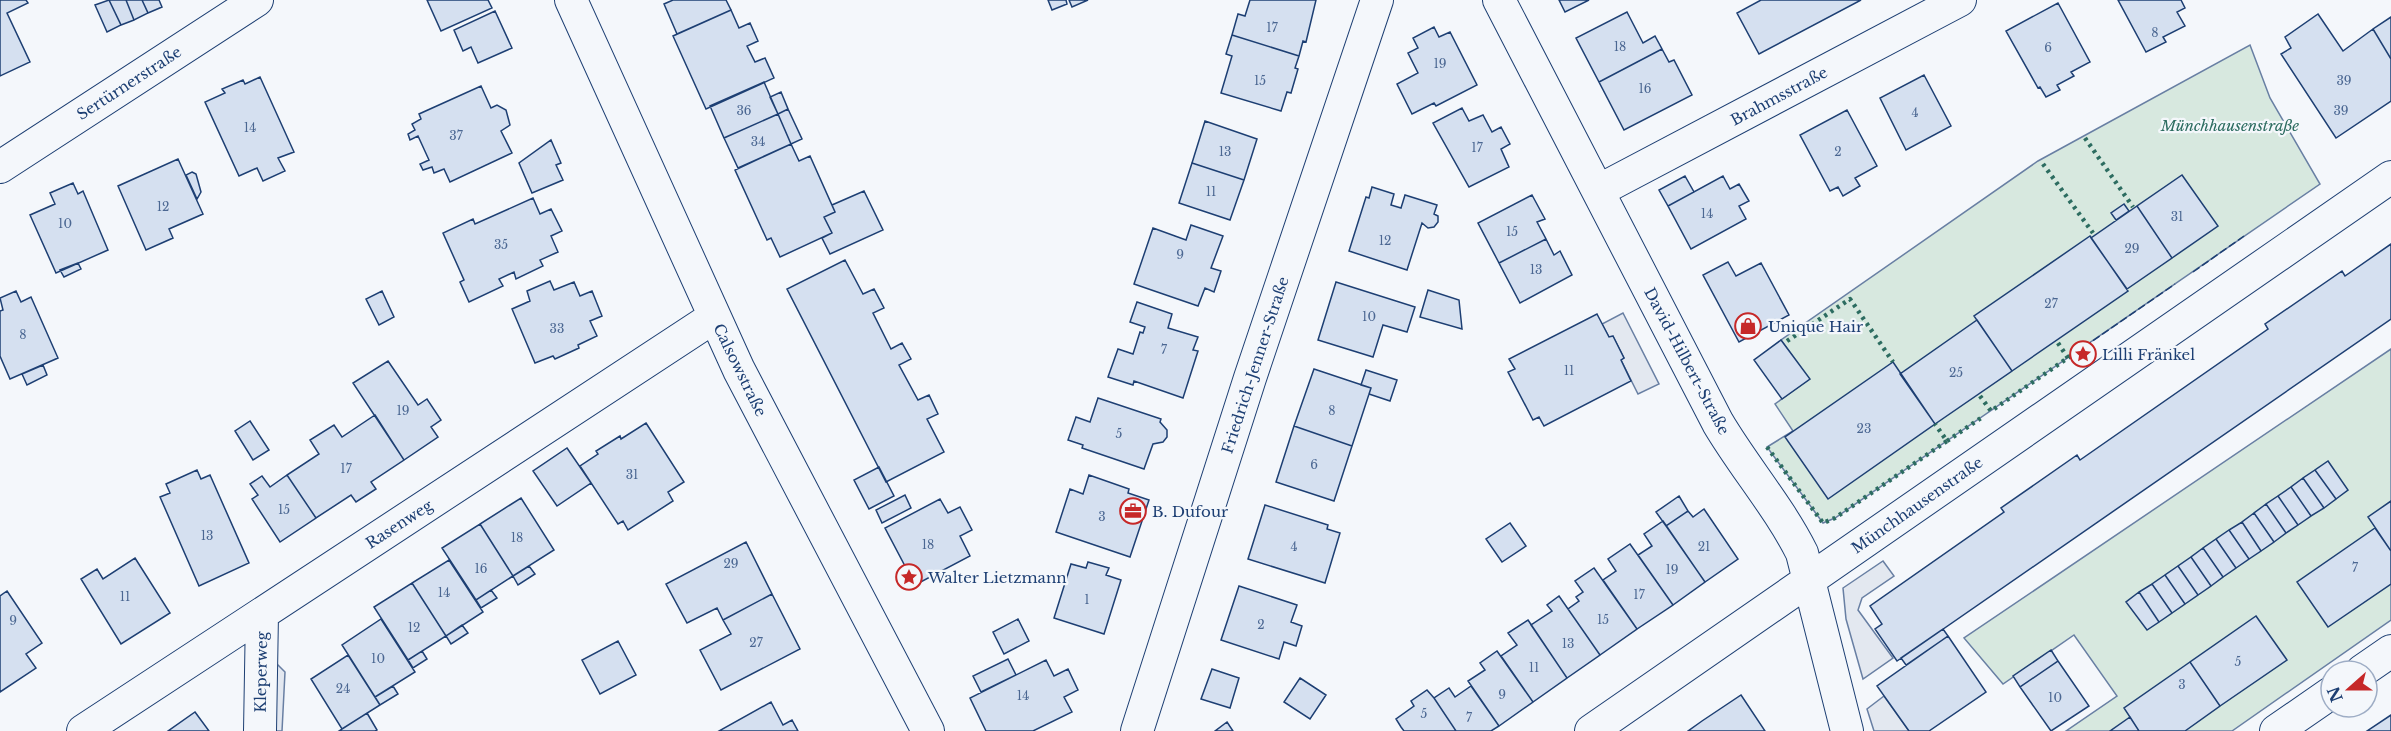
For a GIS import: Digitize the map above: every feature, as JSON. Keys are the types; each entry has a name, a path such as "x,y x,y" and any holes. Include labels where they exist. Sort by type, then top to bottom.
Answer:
{"street":[{"name":"Sertürnerstraße","path":"0,167 257,0"},
{"name":"Calsowstraße","path":"571,0 714,317 795,479 927,731"},
{"name":"Friedrich-Jenner-Straße","path":"1137,731 1250,378 1377,0"},
{"name":"David-Hilbert-Straße","path":"1499,0 1719,423 1794,537 1802,553 1847,731"},
{"name":"Brahmsstraße","path":"1599,191 1960,0"},
{"name":"Münchhausenstraße","path":"1591,731 2391,177"},
{"name":"Rasenweg","path":"83,731 714,317"},
{"name":"Kleperweg","path":"260,731 262,614"},
{"path":"2276,731 2319,701"}],"green space":[{"path":"2250,45 2270,98 2320,184 1835,518 1823,523 1767,447 1793,431 1775,404 1809,379 1781,340 2038,161"},
{"path":"2391,349 2391,620 2335,659 2319,659 2319,670 2232,731 2066,731 2117,696 2074,635 2003,684 1964,638"}],"shaded area":[{"path":"1623,313 1659,384 1638,394 1621,360 1624,358 1613,336 1609,337 1602,324"},
{"path":"1883,561 1894,576 1862,598 1858,610 1893,658 1863,679 1846,619 1843,588"},
{"path":"273,660 285,672 282,731 271,731"},
{"path":"1884,696 1909,731 1874,731 1867,709"}],"building":[{"path":"0,0 26,0 28,3 7,13 30,62 0,76"},
{"path":"109,0 126,0 134,20 121,25"},
{"path":"109,0 121,25 107,32 95,5"},
{"path":"126,0 142,0 148,13 134,20"},
{"path":"142,0 159,0 162,7 148,13"},
{"path":"427,0 488,0 492,8 441,31"},
{"path":"673,0 726,0 731,10 677,34 664,4"},
{"path":"1048,0 1066,0 1067,4 1052,10"},
{"path":"1069,0 1088,0 1072,7"},
{"path":"1250,0 1316,0 1306,42 1303,41 1299,56 1232,35 1238,14 1245,16"},
{"path":"1559,0 1589,0 1565,12"},
{"path":"1761,0 1861,0 1759,54 1737,13"},
{"path":"2118,0 2181,0 2185,8 2177,12 2185,26 2163,37 2166,42 2146,52"},
{"path":"2058,3 2090,62 2071,72 2074,76 2057,85 2060,90 2046,97 2040,87 2038,88 2006,31"},
{"path":"731,10 739,28 750,23 758,41 747,46 755,62 765,58 774,78 706,109 673,36"},
{"path":"495,11 512,48 478,63 471,47 463,51 454,30"},
{"path":"1627,12 1643,43 1655,36 1662,49 1599,82 1576,38"},
{"path":"2318,14 2343,51 2373,29 2391,59 2391,101 2336,138 2281,54 2291,48 2285,37"},
{"path":"2391,17 2391,59 2373,29"},
{"path":"1434,27 1439,37 1450,32 1477,85 1436,106 1434,103 1412,114 1397,84 1418,73 1408,53 1418,48 1413,38"},
{"path":"1232,35 1299,56 1291,93 1287,92 1281,111 1221,93 1232,56 1226,54"},
{"path":"1662,49 1669,62 1674,60 1692,95 1624,130 1599,82"},
{"path":"1924,75 1951,126 1906,150 1880,98"},
{"path":"260,77 294,152 278,158 285,171 263,181 257,168 239,176 205,102 225,93 222,89 243,80 245,84"},
{"path":"764,82 778,114 724,138 710,106"},
{"path":"481,86 491,108 497,105 506,110 510,125 501,131 512,153 450,182 444,169 434,173 432,167 423,170 420,164 429,160 418,136 410,140 408,134 415,130 412,124 421,119 419,114"},
{"path":"781,92 788,109 778,114 770,97"},
{"path":"1462,108 1469,121 1483,115 1492,132 1501,127 1510,144 1501,149 1509,167 1469,187 1433,123"},
{"path":"788,109 802,139 791,144 778,114"},
{"path":"1847,110 1877,166 1855,178 1860,186 1843,196 1838,187 1830,191 1800,135"},
{"path":"778,114 791,144 738,168 724,138"},
{"path":"1205,121 1257,139 1244,180 1192,163"},
{"path":"551,140 561,163 556,165 563,180 532,193 519,163"},
{"path":"791,144 799,161 810,156 835,212 824,217 832,233 780,257 771,238 767,240 735,170"},
{"path":"178,159 203,214 169,229 173,238 146,250 118,186"},
{"path":"1192,163 1244,180 1230,220 1179,203"},
{"path":"192,172 196,174 201,192 197,199 186,175"},
{"path":"2182,175 2218,226 2172,258 2137,206"},
{"path":"1685,176 1694,192 1668,206 1659,190"},
{"path":"1723,176 1730,189 1739,184 1749,201 1739,206 1746,219 1691,249 1668,206"},
{"path":"73,183 78,194 83,191 108,250 56,273 30,215 55,204 50,193"},
{"path":"1372,187 1394,194 1391,205 1401,208 1405,195 1437,205 1434,214 1438,216 1438,222 1434,227 1428,228 1422,223 1407,270 1349,251 1366,197 1369,198"},
{"path":"864,191 883,230 830,254 822,238 832,233 824,217 835,212 832,205"},
{"path":"1532,195 1545,219 1537,222 1546,239 1499,263 1478,223"},
{"path":"533,198 540,214 551,209 562,231 551,236 558,252 540,260 543,266 516,279 514,272 499,279 503,286 469,302 460,282 464,280 443,233 473,219 475,224"},
{"path":"2124,204 2129,211 2116,220 2111,213"},
{"path":"2137,206 2172,258 2127,289 2091,238"},
{"path":"1191,225 1223,236 1211,268 1221,271 1214,292 1205,288 1198,306 1134,284 1153,228 1186,240"},
{"path":"2090,236 2128,291 2012,371 1974,316"},
{"path":"1546,239 1554,255 1560,251 1572,275 1520,303 1499,263"},
{"path":"2391,244 2391,319 1897,661 1875,629 1882,624 1870,606 2004,512 2001,508 2077,455 2080,460 2268,329 2265,324 2342,271 2345,276"},
{"path":"845,260 863,294 874,289 884,308 873,313 891,349 902,343 911,359 899,365 918,400 929,395 938,414 927,419 944,452 886,482 787,289"},
{"path":"1728,262 1736,276 1761,263 1789,315 1739,342 1703,275"},
{"path":"78,263 81,269 64,277 60,270"},
{"path":"550,281 554,290 574,282 580,296 592,291 602,316 590,321 597,336 578,345 579,348 555,359 553,356 535,363 512,309 530,301 527,291"},
{"path":"1336,282 1415,307 1407,332 1383,325 1373,357 1318,340"},
{"path":"1428,290 1459,300 1462,329 1420,317"},
{"path":"16,291 21,302 31,297 58,358 10,379 0,356 0,311 3,310 0,298"},
{"path":"382,291 394,317 379,325 366,299"},
{"path":"1137,302 1172,314 1168,328 1198,337 1193,350 1198,351 1183,398 1134,381 1133,385 1108,377 1118,349 1133,354 1140,332 1143,333 1145,327 1130,322"},
{"path":"1597,314 1609,337 1613,336 1624,358 1621,360 1631,381 1544,426 1539,417 1533,420 1508,372 1515,369 1509,359"},
{"path":"1977,320 2012,371 1935,424 1900,374"},
{"path":"1781,340 1810,379 1782,399 1754,360"},
{"path":"388,361 418,405 427,399 441,420 431,427 438,437 404,460 353,383"},
{"path":"1893,362 1935,424 1828,499 1785,437"},
{"path":"43,365 47,375 27,385 22,374"},
{"path":"1314,369 1371,388 1352,446 1294,426"},
{"path":"1366,370 1397,380 1390,401 1369,394 1371,388 1361,385"},
{"path":"1098,398 1161,419 1160,422 1167,430 1167,437 1163,442 1153,444 1144,469 1082,448 1083,445 1068,440 1076,417 1090,422"},
{"path":"375,415 404,460 371,482 376,489 356,502 351,495 316,518 287,475 319,454 310,440 334,425 342,437"},
{"path":"250,421 269,450 253,460 235,431"},
{"path":"646,423 684,482 668,492 673,501 628,530 623,521 618,524 580,466 598,454 596,451"},
{"path":"1294,426 1352,446 1334,501 1276,482"},
{"path":"567,448 591,483 557,506 533,471"},
{"path":"2328,461 2348,490 2336,499 2315,470"},
{"path":"879,467 894,496 869,509 854,480"},
{"path":"197,470 201,479 210,475 249,563 199,586 160,497 170,493 166,484"},
{"path":"2315,470 2336,499 2324,508 2303,478"},
{"path":"287,475 316,518 280,542 252,499 258,495 250,484 262,476 270,487"},
{"path":"1089,475 1129,489 1128,493 1149,500 1130,557 1056,532 1070,489 1083,494"},
{"path":"2303,478 2324,508 2311,516 2291,487"},
{"path":"2291,487 2311,516 2298,525 2278,496"},
{"path":"905,495 911,508 882,523 876,510"},
{"path":"1679,496 1688,511 1666,526 1656,512"},
{"path":"2278,496 2298,525 2286,533 2266,504"},
{"path":"521,498 554,550 513,576 480,524"},
{"path":"940,499 948,513 960,507 972,530 960,536 970,556 915,585 885,528"},
{"path":"2391,501 2391,551 2368,517"},
{"path":"2266,504 2286,533 2274,542 2254,513"},
{"path":"1265,505 1328,525 1327,529 1340,533 1325,583 1248,559"},
{"path":"1704,509 1738,559 1705,582 1666,526 1688,511 1693,517"},
{"path":"2254,513 2274,542 2261,551 2242,522"},
{"path":"1663,521 1705,582 1673,605 1638,555 1652,546 1644,534"},
{"path":"2242,522 2261,551 2249,559 2229,530"},
{"path":"1510,523 1526,546 1502,562 1486,539"},
{"path":"480,524 513,576 476,600 442,548"},
{"path":"2375,528 2391,551 2391,584 2328,627 2297,582"},
{"path":"2229,530 2249,559 2236,568 2216,539"},
{"path":"2216,539 2236,568 2223,577 2203,548"},
{"path":"746,542 772,594 723,620 717,608 687,623 666,584"},
{"path":"1630,544 1673,605 1637,629 1603,580 1616,571 1608,559"},
{"path":"2203,548 2223,577 2211,586 2191,557"},
{"path":"2191,557 2211,586 2198,595 2178,566"},
{"path":"135,558 170,613 121,644 81,579 97,569 103,579"},
{"path":"449,560 483,612 446,636 412,583"},
{"path":"1088,562 1109,568 1106,575 1121,580 1104,634 1054,618 1071,564 1086,568"},
{"path":"529,566 535,574 518,585 513,576"},
{"path":"2178,566 2198,595 2185,604 2165,575"},
{"path":"1594,568 1637,629 1600,655 1568,609 1579,601 1576,597 1583,592 1575,581"},
{"path":"2165,575 2185,604 2172,613 2152,584"},
{"path":"412,583 446,636 408,660 374,607"},
{"path":"2152,584 2172,613 2159,622 2139,592"},
{"path":"1239,586 1297,605 1291,622 1302,626 1296,646 1284,642 1279,659 1221,640"},
{"path":"491,590 497,598 481,608 476,600"},
{"path":"7,591 42,643 26,654 36,668 0,692 0,596"},
{"path":"2139,592 2159,622 2147,630 2126,602"},
{"path":"772,594 800,649 721,690 700,650 731,634 723,620"},
{"path":"1559,596 1600,655 1567,678 1531,625 1552,611 1547,605"},
{"path":"2256,616 2287,660 2220,706 2190,662"},
{"path":"381,619 415,672 375,697 342,645"},
{"path":"1018,619 1029,641 1004,654 993,632"},
{"path":"1528,620 1567,678 1533,702 1501,656 1517,645 1508,633"},
{"path":"462,625 468,633 451,644 446,636"},
{"path":"1943,629 1948,636 1906,665 1901,658"},
{"path":"1948,636 1986,692 1929,731 1909,731 1877,686"},
{"path":"618,641 636,675 600,694 582,660"},
{"path":"2051,650 2058,661 2020,687 2013,676"},
{"path":"422,651 427,659 413,668 408,660"},
{"path":"1497,651 1533,702 1499,726 1468,681 1485,670 1480,663"},
{"path":"348,655 380,705 342,729 311,679"},
{"path":"1008,659 1016,675 981,692 973,676"},
{"path":"1046,660 1054,676 1068,669 1078,690 1064,697 1072,712 1033,731 986,731 970,698"},
{"path":"2058,661 2089,706 2051,731 2020,687"},
{"path":"2190,662 2220,706 2185,731 2139,731 2124,708"},
{"path":"1212,669 1239,678 1230,708 1201,699"},
{"path":"1300,678 1326,695 1310,719 1284,702"},
{"path":"393,686 398,694 380,705 375,697"},
{"path":"1471,686 1499,726 1491,731 1456,731 1434,698 1449,688 1455,697"},
{"path":"1427,690 1456,731 1404,731 1401,727 1396,719 1414,706 1411,701"},
{"path":"1741,695 1765,731 1688,731 1702,721"},
{"path":"771,702 783,725 792,720 798,731 719,731"},
{"path":"195,712 209,731 168,731"},
{"path":"367,713 377,730 339,731"},
{"path":"2391,715 2391,731 2367,731"},
{"path":"2130,717 2139,731 2110,731"},
{"path":"1227,722 1233,731 1215,731"}],"hedge":[{"path":"2085,138 2133,207"},
{"path":"2043,164 2093,233"},
{"path":"1787,341 1850,299 1893,362"},
{"path":"2058,343 2068,358"},
{"path":"1980,396 1991,411 2075,353"},
{"path":"1947,441 1981,418"},
{"path":"1767,447 1823,523 1835,518 1947,441 1935,424"}],"fence":[{"path":"2193,272 2244,236"},
{"path":"2084,347 2175,284"}],"place":[{"name":"Unique Hair","path":"1748,326"},
{"name":"Lilli Fränkel","path":"2083,354"},
{"name":"B. Dufour","path":"1133,511"},
{"name":"Walter Lietzmann","path":"909,577"}]}
